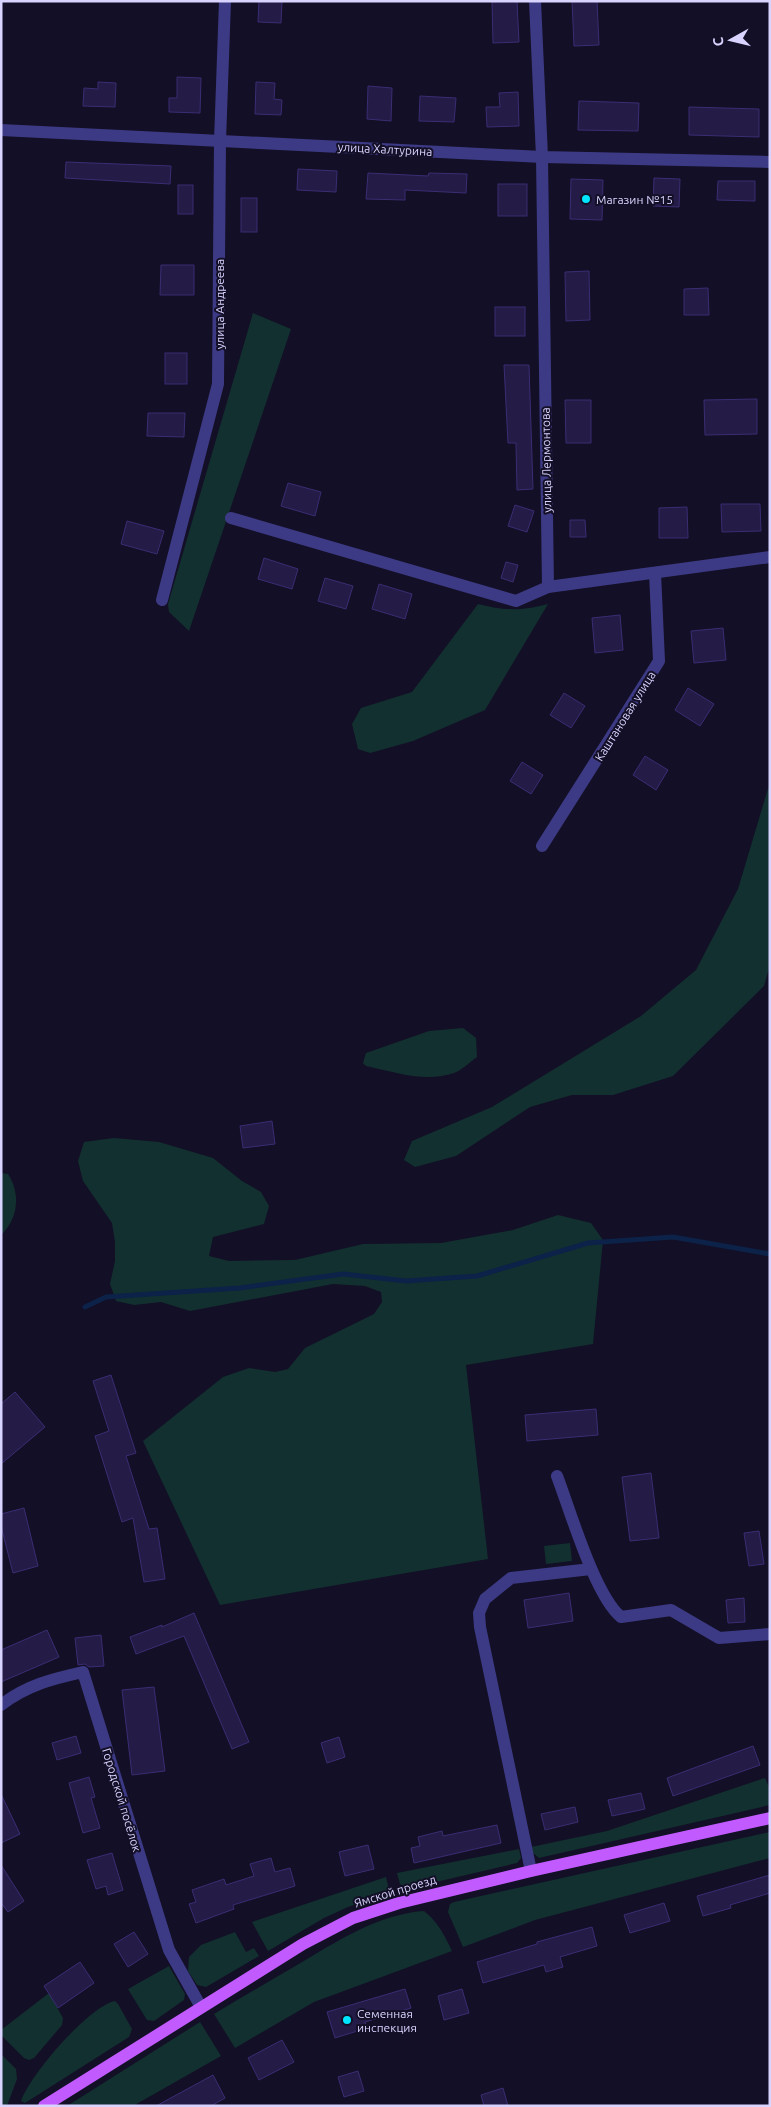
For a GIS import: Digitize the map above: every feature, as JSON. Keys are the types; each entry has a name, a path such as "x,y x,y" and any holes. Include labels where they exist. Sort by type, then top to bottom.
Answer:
{"main road":[{"name":"Ямской проезд","path":"44,2106 303,1944 371,1910 531,1871 770,1818"}],"street":[{"name":"улица Андреева","path":"162,600 218,384 220,141 225,1"},
{"name":"улица Лермонтова","path":"535,1 542,157 548,587"},
{"name":"улица Халтурина","path":"1,130 542,157 770,162"},
{"path":"231,518 516,601 548,587 770,557"},
{"name":"Каштановая улица","path":"542,846 660,661 654,573"},
{"path":"558,1476 591,1569 613,1611 621,1617 671,1610 719,1638 770,1634"},
{"path":"531,1871 480,1627 479,1613 485,1599 512,1578 591,1569"},
{"name":"Городской посёлок","path":"1,1705 14,1695 47,1680 83,1672 169,1950 201,2007"}],"green space":[{"path":"253,313 291,329 189,631 169,612 168,604"},
{"path":"478,604 513,609 548,604 485,710 413,741 370,753 358,749 352,724 361,708 412,692"},
{"path":"770,782 770,965 764,986 673,1076 613,1095 572,1095 530,1107 456,1156 415,1167 404,1160 412,1141 492,1107 641,1016 696,970 738,889"},
{"path":"463,1028 476,1038 477,1057 454,1073 443,1076 421,1077 366,1066 363,1063 366,1053 429,1031"},
{"path":"114,1138 159,1142 213,1158 242,1181 261,1192 269,1206 264,1224 213,1237 209,1256 229,1261 295,1260 363,1244 441,1243 513,1230 558,1215 591,1223 603,1240 593,1344 466,1365 488,1559 220,1605 143,1441 223,1377 249,1368 275,1372 288,1369 305,1348 374,1314 382,1302 381,1292 365,1286 333,1284 190,1311 161,1302 134,1305 116,1301 110,1284 115,1261 112,1223 83,1181 78,1161 84,1142"},
{"path":"1,1173 8,1174 12,1182 15,1190 16,1206 11,1222 1,1235"},
{"path":"570,1543 572,1561 546,1564 544,1546"},
{"path":"765,1778 770,1789 770,1805 539,1858 533,1853 531,1847 607,1831"},
{"path":"770,1832 770,1858 535,1920 463,1947 448,1912 450,1904 454,1902"},
{"path":"519,1849 521,1858 517,1863 406,1889 400,1884 397,1873"},
{"path":"386,1877 388,1893 348,1907 324,1918 268,1951 252,1922"},
{"path":"424,1911 444,1935 452,1951 314,2002 235,2048 214,2014 358,1930 390,1917"},
{"path":"235,1932 246,1952 254,1948 259,1956 206,1987 197,1985 188,1971 189,1957 201,1945"},
{"path":"169,1966 185,1994 184,2000 154,2021 147,2020 128,1989"},
{"path":"49,1993 63,2018 62,2025 34,2058 29,2060 24,2058 1,2035 1,2030"},
{"path":"115,2001 132,2029 129,2037 25,2103 21,2101 35,2076 61,2043 90,2015"},
{"path":"200,2022 221,2056 133,2106 67,2106"},
{"path":"1,2054 16,2069 17,2079 7,2106 1,2106"}],"building":[{"path":"259,1 282,1 281,23 258,22"},
{"path":"517,1 519,42 493,43 492,2"},
{"path":"572,1 597,1 599,45 574,46"},
{"path":"177,77 201,78 200,113 169,112 169,98 177,98"},
{"path":"98,82 116,83 115,107 83,106 84,88 98,89"},
{"path":"256,82 275,83 274,99 282,100 281,115 255,114"},
{"path":"368,86 392,88 391,121 367,119"},
{"path":"518,92 519,126 487,127 486,107 500,107 499,93"},
{"path":"420,96 456,98 454,122 419,121"},
{"path":"579,101 639,103 638,131 578,130"},
{"path":"689,107 759,109 759,137 689,135"},
{"path":"66,162 171,166 170,184 65,178"},
{"path":"298,169 337,171 336,192 297,190"},
{"path":"368,173 428,176 429,173 467,174 466,193 405,190 405,200 366,199"},
{"path":"654,178 680,179 679,207 653,206"},
{"name":"Магазин №15","path":"571,179 603,180 602,220 570,219"},
{"path":"718,181 755,181 755,201 717,200"},
{"path":"498,184 527,184 527,216 498,216"},
{"path":"178,185 193,185 193,214 178,214"},
{"path":"241,198 257,198 257,232 241,232"},
{"path":"161,265 194,265 194,295 160,295"},
{"path":"589,271 590,320 566,321 565,272"},
{"path":"708,288 709,315 684,315 684,289"},
{"path":"495,307 525,307 525,336 495,336"},
{"path":"165,353 187,353 187,384 165,384"},
{"path":"504,365 529,365 533,489 517,490 516,443 508,443"},
{"path":"757,399 757,434 705,435 704,400"},
{"path":"565,400 591,400 591,443 566,443"},
{"path":"148,413 185,413 184,437 147,436"},
{"path":"288,483 321,492 315,516 281,506"},
{"path":"721,504 760,504 761,531 722,532"},
{"path":"515,505 534,511 527,532 508,526"},
{"path":"687,507 688,538 659,538 659,508"},
{"path":"570,520 585,520 586,537 570,537"},
{"path":"127,521 164,531 157,554 121,544"},
{"path":"264,558 298,569 292,589 258,579"},
{"path":"506,562 518,565 513,582 501,578"},
{"path":"325,578 353,586 346,609 318,601"},
{"path":"379,584 412,594 405,619 372,609"},
{"path":"620,615 623,650 595,653 592,618"},
{"path":"723,628 726,660 694,663 691,631"},
{"path":"688,688 714,704 700,726 675,710"},
{"path":"564,693 585,706 571,728 550,715"},
{"path":"645,756 668,770 656,790 633,775"},
{"path":"522,762 543,775 531,794 510,781"},
{"path":"272,1121 275,1144 243,1148 240,1126"},
{"path":"111,1375 136,1453 126,1456 149,1529 157,1528 165,1579 144,1582 133,1518 122,1522 95,1436 109,1431 93,1381"},
{"path":"15,1392 45,1427 1,1464 1,1404"},
{"path":"596,1409 598,1435 527,1441 525,1415"},
{"path":"651,1473 659,1538 630,1541 622,1477"},
{"path":"24,1508 38,1566 13,1573 1,1526 1,1514"},
{"path":"759,1531 764,1564 749,1566 744,1533"},
{"path":"569,1593 573,1621 528,1628 524,1600"},
{"path":"744,1598 745,1622 728,1623 726,1600"},
{"path":"194,1613 249,1742 232,1749 184,1636 136,1654 130,1637 162,1625 162,1627"},
{"path":"47,1630 59,1657 1,1682 1,1650"},
{"path":"101,1635 104,1666 89,1667 85,1664 78,1665 75,1638"},
{"path":"154,1687 165,1771 132,1775 122,1690"},
{"path":"76,1736 81,1753 57,1760 52,1743"},
{"path":"339,1737 345,1757 327,1763 321,1743"},
{"path":"753,1746 760,1765 673,1796 667,1778"},
{"path":"89,1777 95,1797 91,1798 100,1828 83,1833 69,1783"},
{"path":"641,1793 645,1809 612,1816 608,1800"},
{"path":"1,1794 20,1834 1,1843"},
{"path":"575,1807 578,1822 545,1830 541,1814"},
{"path":"497,1825 501,1843 414,1863 411,1848 420,1846 418,1837 442,1831 443,1836"},
{"path":"368,1845 374,1869 345,1876 339,1852"},
{"path":"112,1853 123,1890 108,1895 106,1886 96,1889 87,1860"},
{"path":"271,1858 275,1872 290,1868 295,1886 233,1905 234,1909 196,1923 189,1904 196,1902 192,1890 224,1879 226,1885 254,1876 250,1864"},
{"path":"1,1865 24,1901 8,1912 1,1903"},
{"path":"770,1875 770,1893 730,1905 731,1908 703,1916 697,1896"},
{"path":"664,1903 670,1921 630,1933 624,1915"},
{"path":"592,1927 597,1946 560,1957 563,1967 546,1972 544,1965 483,1983 477,1962 537,1944 537,1942"},
{"path":"134,1932 148,1954 128,1967 114,1944"},
{"path":"80,1962 94,1983 58,2008 44,1986"},
{"path":"405,1989 411,2008 365,2022 367,2028 335,2038 327,2012"},
{"path":"462,1989 469,2013 444,2020 438,1996"},
{"path":"282,2040 294,2062 259,2080 248,2058"},
{"path":"358,2071 364,2091 344,2097 338,2077"},
{"path":"213,2075 225,2098 211,2106 156,2106"},
{"path":"503,2088 508,2106 484,2106 481,2095"}],"waterway":[{"path":"85,1307 106,1297 240,1288 343,1274 406,1281 477,1276 588,1243 673,1237 770,1254"}],"place":[{"name":"Магазин №15","path":"586,199"},
{"name":"Семенная инспекция","path":"347,2020"}]}
